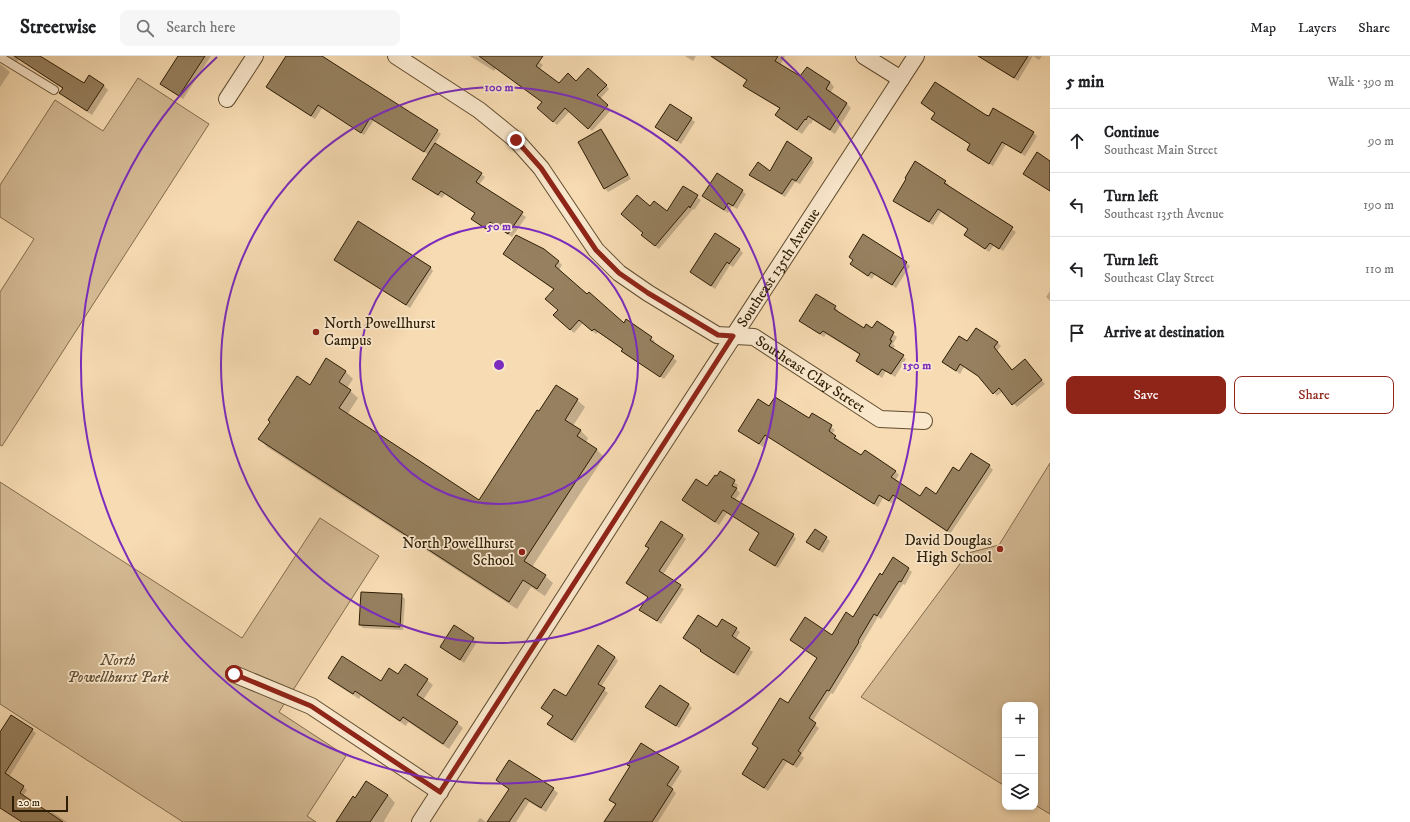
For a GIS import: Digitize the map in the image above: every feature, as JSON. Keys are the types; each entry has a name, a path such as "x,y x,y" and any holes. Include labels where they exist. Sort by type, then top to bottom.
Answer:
{"street":[{"path":"227,99 255,56"},
{"name":"Southeast Clay Street","path":"396,56 479,110 516,140 541,168 596,250 619,273 648,293 718,335 754,337 880,419 924,421"},
{"path":"864,56 900,79"},
{"name":"Southeast 135th Avenue","path":"420,822 733,336 916,56"},
{"path":"234,674 311,706 440,792"}],"lane":[{"path":"0,57 54,90"}],"green space":[{"path":"138,78 209,124 2,446 0,445 0,292 34,239 0,217 0,185 55,100 103,131"},
{"path":"1050,463 1050,814 1038,807 1038,702 1002,702 1002,784 861,697 968,553 999,545"},
{"name":"North Powellhurst Park","path":"0,482 242,638 320,518 379,556 279,712 346,756 307,816 316,822 183,822 0,704"}],"building":[{"path":"14,56 40,56 84,83 89,75 104,85 87,111 59,93 63,88"},
{"path":"178,56 205,56 179,96 160,84"},
{"path":"286,56 322,56 438,130 424,152 370,118 361,133 318,105 311,116 266,87"},
{"path":"479,56 543,56 536,66 559,83 568,73 576,81 588,68 607,85 597,95 608,105 588,129 565,108 553,122 537,108 542,102"},
{"path":"711,56 778,56 775,61 800,76 807,67 830,82 826,89 847,103 830,130 808,116 797,130 775,115 780,108 743,86 747,80"},
{"path":"978,56 1028,56 1014,78"},
{"path":"935,82 986,115 989,116 993,108 1034,132 1021,153 1002,142 989,164 967,150 970,144 931,119 935,113 921,103"},
{"path":"670,104 692,118 677,141 655,127"},
{"path":"601,129 628,175 604,189 578,142"},
{"path":"787,141 812,158 796,181 792,179 782,194 749,175 758,162 770,171"},
{"path":"435,143 482,173 476,182 523,212 508,234 490,222 486,229 471,219 475,213 441,191 438,195 412,179"},
{"path":"1037,152 1050,161 1050,191 1023,174"},
{"path":"915,161 946,181 944,183 1013,227 999,249 990,243 985,249 964,235 968,229 938,209 929,222 893,201"},
{"path":"717,173 743,190 733,206 728,203 724,210 702,196"},
{"path":"683,186 698,195 690,208 689,206 655,246 641,235 643,233 621,214 637,195 650,206 654,201 667,211"},
{"path":"358,221 431,267 406,305 334,260"},
{"path":"715,233 740,249 729,264 727,262 711,286 690,272"},
{"path":"863,234 907,262 892,285 871,272 868,276 850,264 853,260 849,257"},
{"path":"516,235 544,249 559,261 555,266 587,294 589,292 624,323 626,319 652,337 650,340 674,356 660,377 621,351 623,349 594,329 592,331 579,320 570,330 553,315 558,310 545,299 554,289 503,254"},
{"path":"816,294 836,306 834,309 864,328 866,324 872,328 877,321 894,332 889,346 904,355 891,374 882,369 878,375 856,361 860,354 823,331 820,334 799,321"},
{"path":"976,328 998,342 994,347 1012,370 1025,359 1042,380 1012,405 999,388 993,394 978,376 960,364 956,371 942,362 959,336 967,341"},
{"path":"326,358 346,371 339,382 351,390 339,408 479,500 537,410 539,411 556,385 578,399 565,420 581,430 577,436 597,449 524,561 546,575 537,589 523,580 509,602 258,439 270,422 268,420 297,376 310,385"},
{"path":"775,397 809,418 812,413 832,425 829,431 836,436 834,438 861,455 865,450 896,471 891,477 920,496 926,487 936,494 953,467 959,471 971,453 990,465 947,531 893,495 889,501 879,495 874,504 765,435 759,444 738,431 758,399 769,406"},
{"path":"720,471 735,480 732,486 737,488 731,497 794,534 775,566 749,550 759,533 723,510 715,522 682,500 696,479 707,486"},
{"path":"661,521 683,535 659,571 681,585 657,621 639,610 648,597 626,583 649,548 645,546"},
{"path":"815,529 827,537 819,550 806,542"},
{"path":"893,557 909,568 877,616 874,614 829,691 827,690 809,718 816,723 798,751 801,753 793,765 783,759 764,788 742,774 758,748 752,744 780,698 788,703 817,658 790,640 805,617 832,635 846,612 853,617 880,573 882,575"},
{"path":"361,592 402,594 400,627 359,625"},
{"path":"698,615 717,627 722,619 737,628 732,636 750,648 734,673 683,638"},
{"path":"454,625 474,638 460,660 440,647"},
{"path":"598,645 615,657 598,684 605,688 572,740 547,724 553,716 541,708 554,689 566,696"},
{"path":"342,656 381,681 389,668 398,674 405,664 428,679 417,695 458,722 443,744 403,717 400,721 355,691 353,694 328,678"},
{"path":"660,685 689,704 676,726 645,707"},
{"path":"11,715 33,729 5,773 24,786 20,793 63,822 22,822 0,808 0,732"},
{"path":"641,743 679,767 667,785 673,789 652,822 604,822 616,804 609,800 630,766 627,765"},
{"path":"509,760 554,788 541,808 525,798 509,822 487,822 509,789 496,780"},
{"path":"366,781 388,795 370,822 336,822 353,796 355,798"}],"place":[{"name":"North Powellhurst Campus","path":"316,332"},
{"name":"David Douglas High School","path":"1000,549"},
{"name":"North Powellhurst School","path":"522,552"}],"route":[{"path":"234,674 311,706 440,792 733,336 718,335 648,293 619,273 596,250 541,168 516,140"}]}
